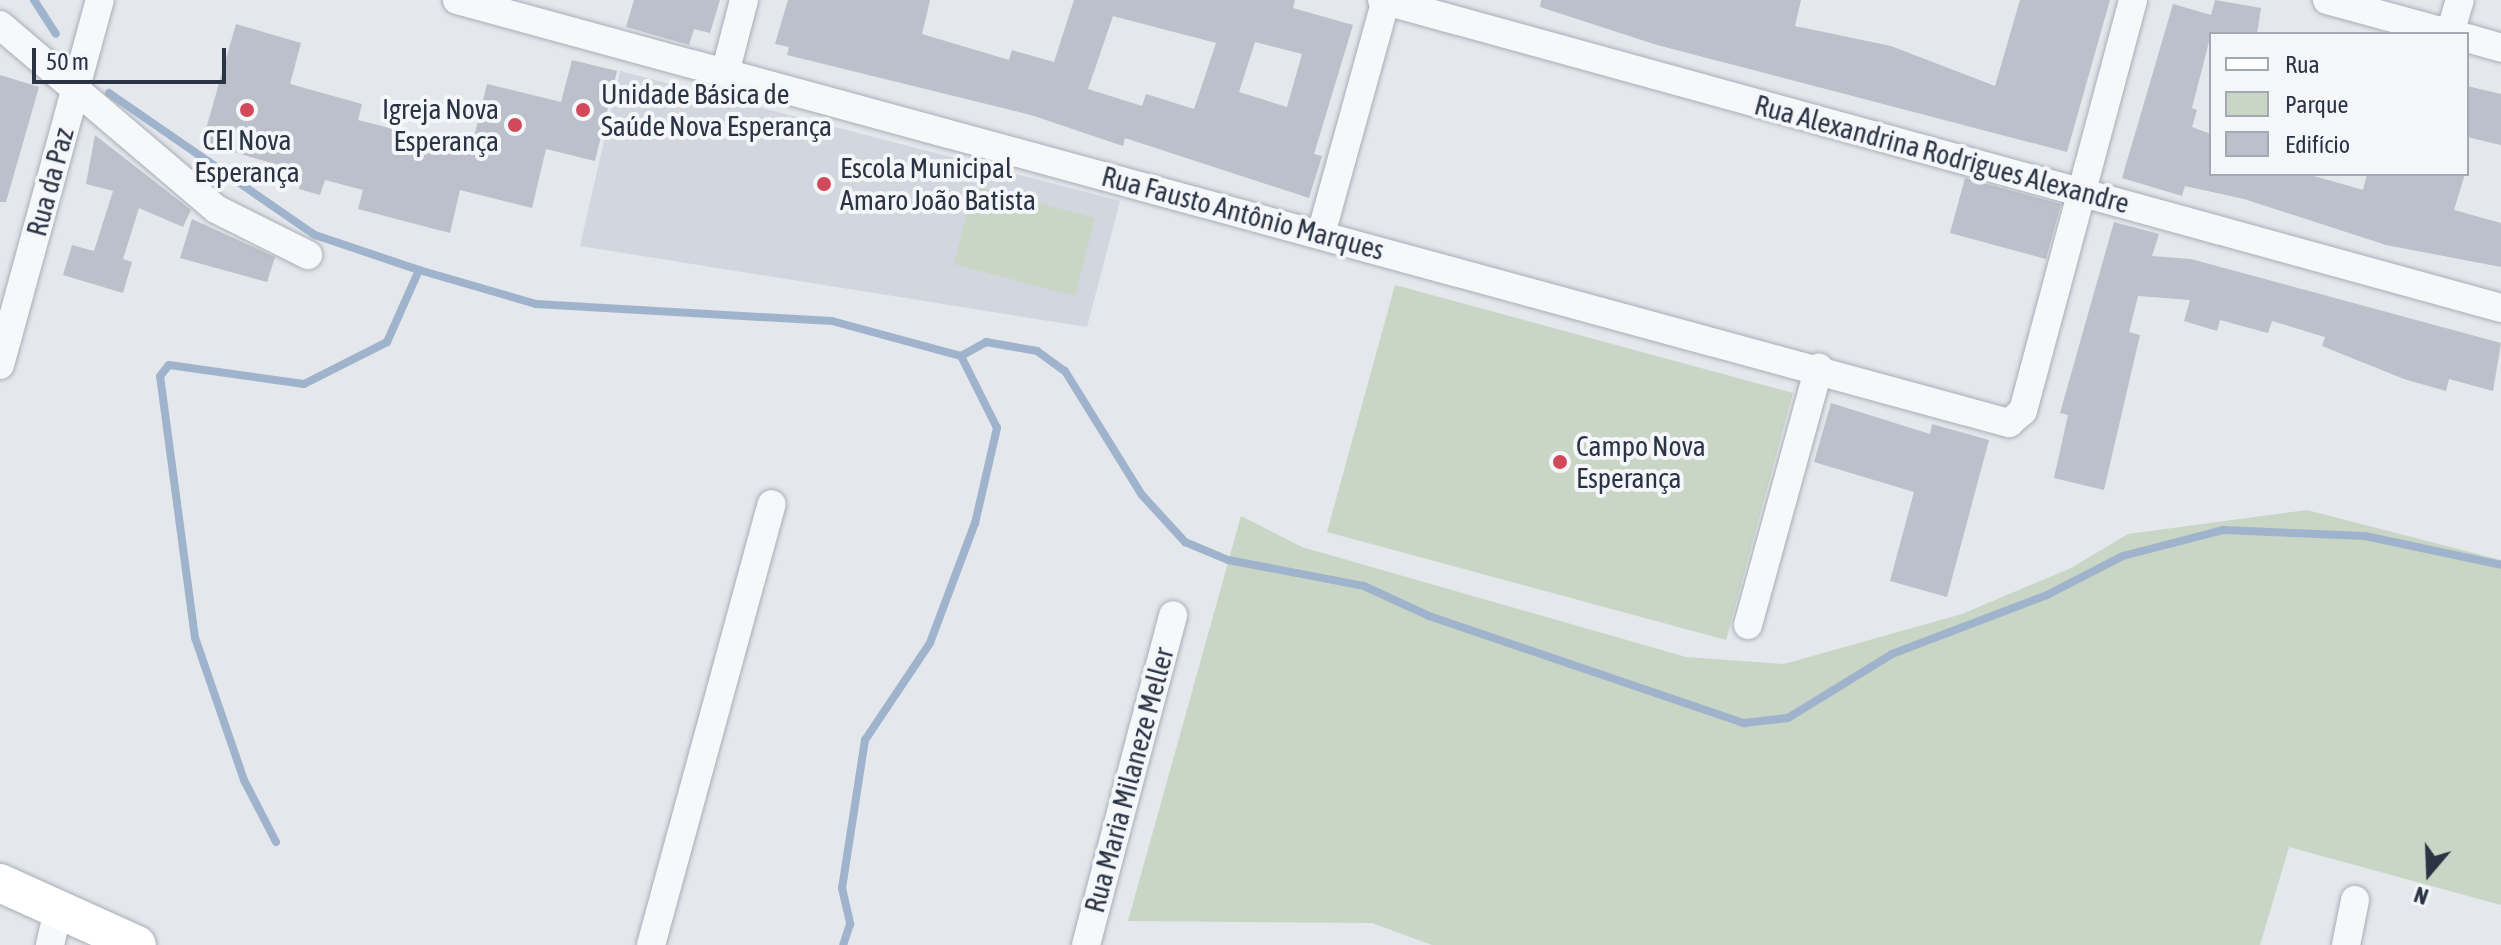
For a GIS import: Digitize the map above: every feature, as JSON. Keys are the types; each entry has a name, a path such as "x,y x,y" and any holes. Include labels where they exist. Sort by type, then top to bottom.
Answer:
{"main road":[{"path":"0,883 54,927 137,945"}],"street":[{"name":"Rua da Paz","path":"0,365 100,0"},
{"name":"Rua Fausto Antônio Marques","path":"457,0 1819,368 2009,423 2023,411 2081,192"},
{"path":"725,73 744,0"},
{"path":"1321,234 1385,0"},
{"name":"Rua Alexandrina Rodrigues Alexandre","path":"1385,0 2501,308"},
{"path":"2081,192 2133,0"},
{"path":"2327,0 2443,32"},
{"path":"2451,32 2460,0"},
{"path":"0,25 74,94 216,209 308,255"},
{"path":"2469,39 2501,48"},
{"path":"1748,625 1819,368"},
{"path":"651,945 772,504"},
{"name":"Rua Maria Milaneze Meller","path":"1086,945 1173,615"},
{"path":"2346,945 2355,900"}],"shaded area":[{"name":"Escola Municipal Amaro João Batista","path":"620,71 1120,201 1087,327 580,246"}],"green space":[{"path":"974,186 1095,218 1075,296 954,264"},
{"name":"Campo Nova Esperança","path":"1395,285 1793,393 1726,640 1327,532"},
{"path":"2307,510 2501,560 2501,905 2289,847 2260,945 1432,945 1372,923 1128,921 1241,516 1302,547 1686,657 1784,664 1962,614 2071,568 2128,534"}],"building":[{"path":"634,0 720,0 710,33 694,29 689,45 626,27"},
{"path":"788,0 930,0 922,34 1009,60 1012,50 1054,62 1074,0 1295,0 1293,8 1353,25 1314,154 1322,156 1309,198 1125,138 1123,146 1031,115 787,55 789,47 775,44","holes":["1113,16 1216,43 1194,109 1146,94 1142,106 1088,89","1255,42 1302,54 1287,107 1239,92"]},
{"path":"1541,0 1801,0 1795,26 1891,46 1995,86 2020,0 2110,0 2067,152 1657,45 1540,7"},
{"path":"2215,0 2261,8 2257,32 2209,32 2192,108 2197,110 2192,127 2209,133 2209,176 2314,176 2363,190 2366,176 2464,176 2454,210 2501,223 2501,267 2386,245 2244,199 2185,186 2182,196 2122,178 2173,4 2211,15"},
{"path":"236,24 301,43 290,84 362,104 358,120 471,149 487,84 561,102 572,60 617,71 595,161 546,149 532,208 460,190 450,233 358,209 363,190 325,180 320,195 299,189 303,172 202,143"},
{"path":"0,75 39,87 6,202 0,202"},
{"path":"2469,86 2501,94 2501,145 2469,137"},
{"path":"95,135 191,210 183,227 139,208 123,259 132,262 123,293 63,275 72,245 94,251 113,191 86,184"},
{"path":"1965,178 2061,204 2046,259 1950,233"},
{"path":"192,219 275,257 267,282 180,258"},
{"path":"2114,222 2159,234 2152,256 2191,259 2501,343 2493,391 2449,379 2446,391 2404,379 2322,346 2325,337 2272,321 2268,333 2220,320 2217,331 2184,321 2190,300 2138,296 2129,332 2140,335 2104,490 2054,478 2068,415 2060,413"},
{"path":"1831,403 1930,434 1932,424 1989,440 1947,597 1890,581 1914,492 1814,462"}],"waterway":[{"path":"34,0 56,34"},
{"path":"109,93 315,235 419,270 536,304 832,321 961,356 997,428 975,523 930,643 865,740 842,888 850,924 843,945"},
{"path":"276,842 244,780 195,638 160,376 169,365 304,384 387,342 419,270"},
{"path":"961,356 986,342 1037,351 1065,371 1142,495 1185,542 1228,560 1364,586 1429,616 1744,723 1788,718 1892,654 2047,595 2123,556 2223,530 2365,536 2501,565"}],"place":[{"name":"CEI Nova Esperança","path":"247,110"},
{"name":"Unidade Básica de Saúde Nova Esperança","path":"583,110"},
{"name":"Igreja Nova Esperança","path":"515,125"},
{"name":"Escola Municipal Amaro João Batista","path":"824,184"},
{"name":"Campo Nova Esperança","path":"1560,462"}]}
